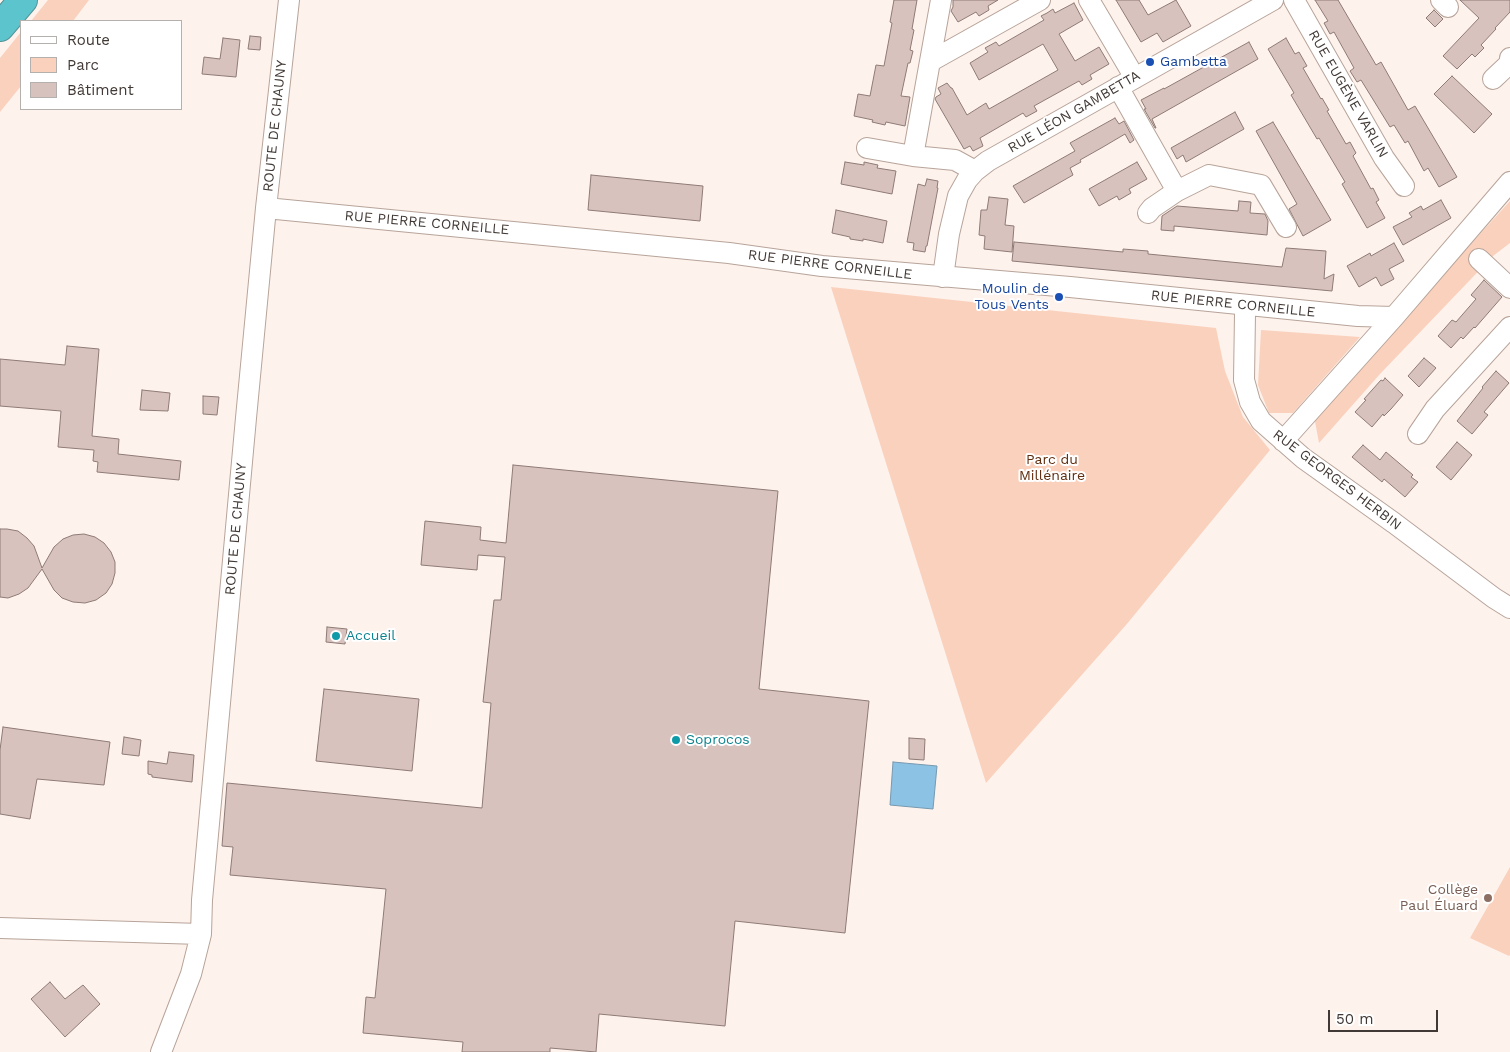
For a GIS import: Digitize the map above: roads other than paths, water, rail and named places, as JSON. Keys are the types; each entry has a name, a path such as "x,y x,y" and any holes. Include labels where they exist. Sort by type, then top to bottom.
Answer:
{"highway":[{"path":"0,27 23,0"}],"street":[{"name":"ROUTE DE CHAUNY","path":"168,1047 191,974 201,934 203,890 266,208 289,0"},
{"path":"913,156 941,0"},
{"path":"931,60 1040,0"},
{"path":"1089,0 1177,191"},
{"name":"RUE EUGÈNE VARLIN","path":"1294,0 1384,158 1404,186"},
{"name":"RUE LÉON GAMBETTA","path":"943,277 949,234 958,196 967,180 975,171 1265,2"},
{"path":"1493,79 1510,63 1510,58"},
{"path":"867,148 913,156 955,160 975,171"},
{"path":"1148,213 1152,208 1177,191 1209,175 1262,185 1286,227"},
{"path":"1283,442 1510,182"},
{"name":"RUE PIERRE CORNEILLE","path":"266,208 729,253 822,266 1062,286 1358,316 1394,317"},
{"path":"1479,259 1510,288"},
{"name":"RUE GEORGES HERBIN","path":"1247,306 1245,314 1244,380 1250,402 1261,421 1303,458 1394,522 1510,608"},
{"path":"1418,434 1435,409 1510,327"},
{"path":"0,928 201,934"}],"water":[{"path":"893,762 937,766 933,809 890,805"}],"place":[{"name":"Gambetta","path":"1150,62"},
{"name":"Moulin de Tous Vents","path":"1059,297"},
{"name":"Accueil","path":"336,636"},
{"name":"Soprocos","path":"676,740"},
{"name":"Collège Paul Éluard","path":"1488,898"}],"park label":[{"name":"Parc du Millénaire","path":"1052,468"}]}
